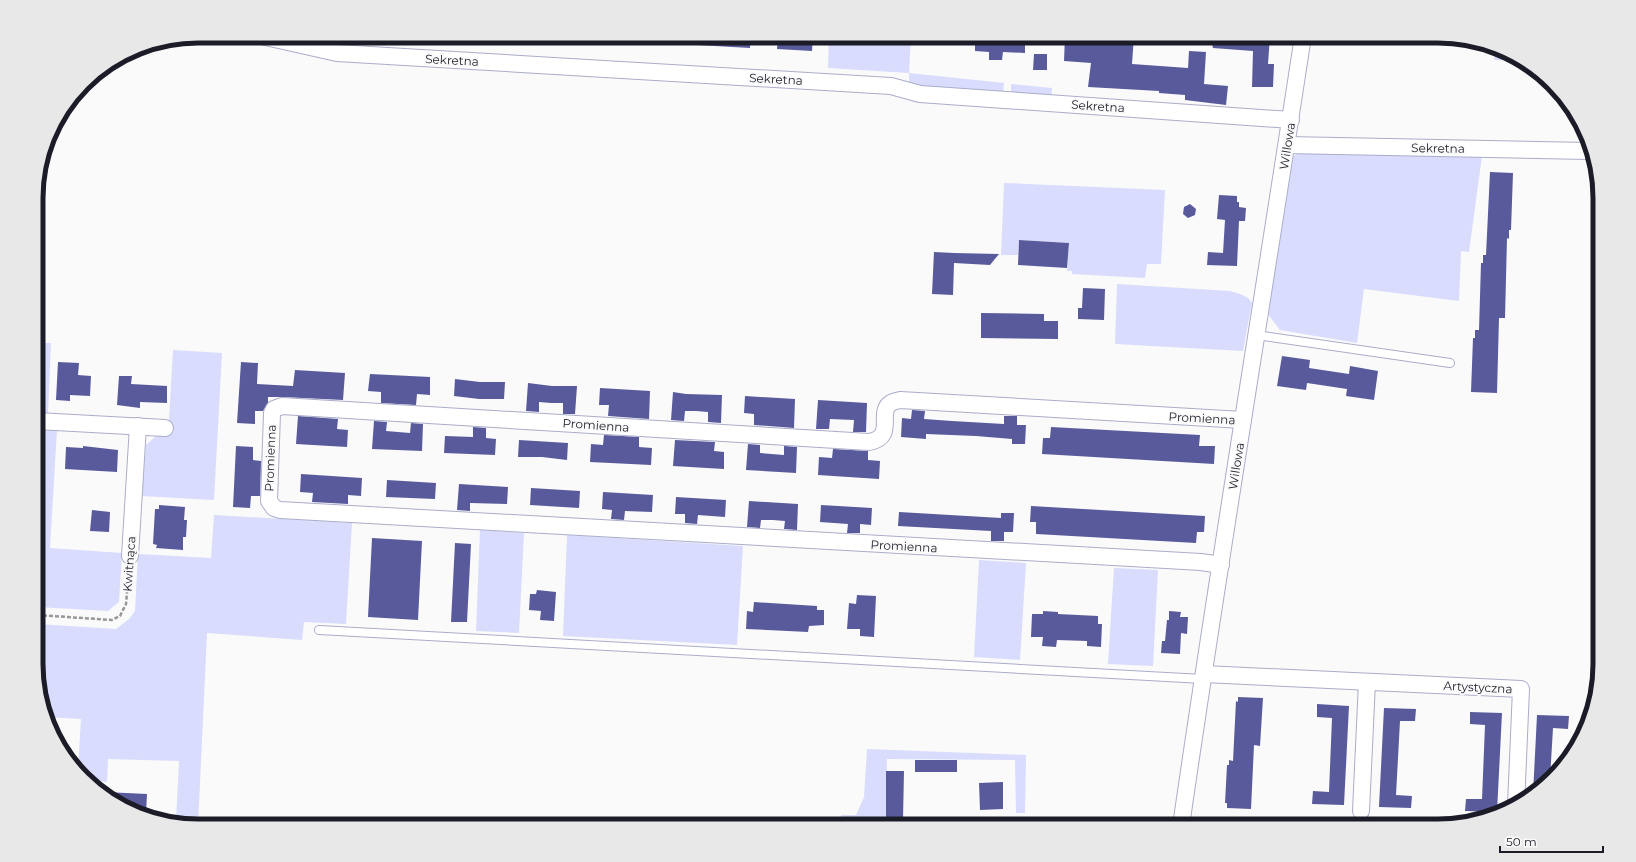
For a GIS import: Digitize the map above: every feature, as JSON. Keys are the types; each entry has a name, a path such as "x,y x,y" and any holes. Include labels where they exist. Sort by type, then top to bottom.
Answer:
{"street":[{"name":"Sekretna","path":"292,43 337,53 891,86 920,94 1291,120"},
{"name":"Willowa","path":"1182,819 1302,43"},
{"name":"Sekretna","path":"1287,145 1586,151"},
{"name":"Promienna","path":"1221,565 1201,562 280,510 274,508 269,501 272,413 274,409 282,406 869,442 879,439 884,434 888,405 900,400 1243,420"},
{"path":"43,421 165,428"},
{"name":"Kwitnąca","path":"130,556 138,426"},
{"name":"Artystyczna","path":"1203,676 1521,689 1516,797"},
{"path":"1361,811 1367,682"}],"lane":[{"path":"1256,335 1450,364"},
{"path":"319,630 1203,676"}],"path":[{"name":"Kwitnąca","path":"43,615 112,620 120,616 126,604 130,556"}],"shaded area":[{"path":"829,43 911,43 909,73 828,68"},
{"path":"1494,54 1509,61 1494,60"},
{"path":"909,73 1004,83 1003,92 909,86"},
{"path":"1011,84 1052,88 1051,99 1011,94"},
{"path":"1303,152 1482,156 1469,252 1461,251 1459,301 1364,289 1357,343 1280,330 1267,313 1290,157"},
{"path":"1004,183 1165,190 1161,264 1147,264 1145,278 1072,274 1072,271 1067,271 1069,243 1019,240 1018,255 1001,255"},
{"path":"1117,284 1230,291 1246,296 1252,303 1243,351 1115,344"},
{"path":"43,343 51,343 48,414 43,414"},
{"path":"173,350 222,353 214,500 142,496 146,445 156,436 168,436"},
{"path":"43,429 57,430 50,548 122,553 119,602 108,611 43,607"},
{"path":"214,515 352,523 346,624 304,622 302,640 207,633 198,819 178,818 176,818 179,761 108,759 107,782 98,781 88,774 78,762 81,719 52,717 48,704 43,674 43,624 116,629 129,619 135,611 138,554 211,558"},
{"path":"480,530 524,533 519,633 476,631"},
{"path":"567,535 743,546 737,645 563,636"},
{"path":"979,560 1026,563 1020,660 974,657"},
{"path":"1114,568 1158,570 1153,666 1108,664"},
{"path":"867,749 1026,755 1025,813 1016,813 1015,760 887,759 886,818 903,819 841,819 841,815 856,815 864,797"}],"building":[{"path":"697,43 750,43 750,48 697,45"},
{"path":"777,43 813,43 812,51 777,49"},
{"path":"975,43 1025,43 1025,53 1003,52 1002,60 989,60 989,52 975,51"},
{"path":"1065,43 1134,43 1132,64 1188,68 1189,51 1206,52 1204,84 1228,86 1226,105 1185,100 1185,95 1159,93 1159,91 1088,87 1091,63 1064,61"},
{"path":"1212,43 1270,43 1268,64 1274,64 1273,87 1252,87 1253,51 1213,48"},
{"path":"1034,54 1047,54 1047,70 1033,70"},
{"path":"1490,172 1513,173 1511,230 1509,230 1509,239 1507,238 1505,318 1499,318 1497,393 1471,392 1473,338 1475,338 1475,330 1479,330 1481,263 1483,263 1483,255 1486,255"},
{"path":"1219,195 1237,196 1239,207 1246,208 1245,221 1239,221 1237,266 1207,265 1208,252 1223,253 1225,220 1217,219"},
{"path":"1190,204 1196,209 1195,215 1188,218 1183,214 1184,207"},
{"path":"1019,240 1069,243 1067,268 1018,265"},
{"path":"934,252 999,254 990,265 954,263 953,295 932,294"},
{"path":"1083,288 1105,289 1104,320 1078,319 1078,308 1082,308"},
{"path":"981,313 1044,314 1044,321 1058,321 1058,339 981,338"},
{"path":"1282,356 1310,360 1309,368 1349,374 1350,366 1378,371 1374,400 1346,396 1347,389 1307,383 1306,390 1277,386"},
{"path":"58,362 79,363 78,375 91,376 90,396 70,395 70,401 56,400"},
{"path":"241,362 258,363 257,384 293,386 295,370 345,373 343,400 268,397 268,403 263,411 255,411 255,424 237,423"},
{"path":"370,374 430,377 430,395 417,394 416,405 381,403 381,392 368,391"},
{"path":"119,376 132,376 131,384 167,386 167,403 140,402 140,408 117,405"},
{"path":"455,379 480,382 505,382 504,399 479,399 454,396"},
{"path":"528,383 552,386 577,386 575,414 563,414 563,403 539,402 539,412 526,411"},
{"path":"600,388 650,391 649,419 608,416 609,405 599,405"},
{"path":"673,392 686,394 722,395 721,423 708,422 708,412 696,411 685,411 684,421 671,420"},
{"path":"745,396 795,399 794,428 754,425 754,414 744,413"},
{"path":"818,400 867,403 866,432 853,432 854,420 830,419 829,429 816,429"},
{"path":"912,410 925,411 924,419 1004,424 1004,416 1017,416 1017,425 1026,425 1025,444 1012,444 1012,439 976,436 926,434 926,439 901,437 902,418 911,419"},
{"path":"298,416 338,419 337,429 348,430 347,447 296,444"},
{"path":"374,421 387,422 386,431 410,433 411,423 423,424 422,451 372,449"},
{"path":"473,427 486,428 486,438 496,439 495,455 444,453 445,436 473,437"},
{"path":"1051,427 1200,435 1199,446 1215,446 1214,464 1042,454 1043,438 1050,438"},
{"path":"604,435 639,437 639,447 652,448 651,465 590,462 591,444 603,445"},
{"path":"519,440 568,443 567,460 542,457 518,457"},
{"path":"675,440 715,442 714,451 724,452 724,469 673,466"},
{"path":"748,444 760,445 760,453 784,455 784,446 797,447 796,473 746,470"},
{"path":"83,446 118,450 117,472 65,469 66,447 83,448"},
{"path":"236,446 253,447 253,460 261,461 260,496 251,496 250,508 233,507"},
{"path":"833,449 868,451 868,460 880,461 879,479 818,475 819,457 832,458"},
{"path":"301,474 362,478 361,496 348,495 348,504 312,502 313,493 300,492"},
{"path":"387,480 436,483 435,499 386,497"},
{"path":"459,484 508,487 507,504 470,503 470,511 457,510"},
{"path":"531,488 580,491 579,508 530,505"},
{"path":"603,492 653,495 652,512 625,511 624,520 611,519 612,510 602,509"},
{"path":"676,497 726,500 725,517 698,515 697,524 685,523 685,514 675,514"},
{"path":"749,501 798,504 797,530 784,529 785,521 773,520 761,520 760,528 747,527"},
{"path":"159,505 185,507 184,520 187,520 186,537 183,537 183,550 156,548 157,545 153,544 155,509 159,509"},
{"path":"821,505 872,508 871,525 860,524 860,533 847,533 848,524 820,522"},
{"path":"1031,506 1205,516 1204,532 1197,532 1196,543 1036,534 1036,522 1030,522"},
{"path":"92,510 110,512 109,532 90,531"},
{"path":"899,512 1001,518 1001,513 1014,513 1013,532 1004,532 1004,541 991,541 991,531 898,526"},
{"path":"372,538 422,541 418,620 368,617"},
{"path":"455,543 471,544 467,622 451,622"},
{"path":"537,590 556,592 554,621 540,620 541,611 529,610 530,594 536,594"},
{"path":"857,595 876,596 874,637 860,636 860,629 847,629 849,603 856,604"},
{"path":"754,602 817,606 817,610 824,610 824,625 809,626 808,632 746,629 747,611 753,612"},
{"path":"1043,611 1058,612 1058,614 1098,616 1098,624 1102,624 1101,647 1087,646 1087,641 1057,640 1056,647 1042,646 1043,637 1031,637 1032,614 1043,614"},
{"path":"1169,611 1181,612 1180,617 1188,617 1187,634 1181,633 1180,654 1161,653 1162,641 1165,641 1167,620 1169,620"},
{"path":"1238,697 1263,698 1260,746 1254,745 1251,809 1227,808 1227,803 1225,803 1227,765 1229,765 1229,760 1233,761 1236,701 1238,702"},
{"path":"1317,704 1349,706 1344,805 1312,804 1313,791 1329,792 1332,718 1317,717"},
{"path":"1384,708 1416,709 1415,721 1400,721 1396,795 1412,796 1411,808 1379,807"},
{"path":"1470,712 1502,713 1497,807 1486,812 1465,811 1466,799 1482,799 1485,725 1470,724"},
{"path":"1537,715 1569,716 1568,729 1553,728 1550,771 1533,786"},
{"path":"915,760 957,760 957,772 915,772"},
{"path":"886,771 904,771 903,819 886,819"},
{"path":"1003,782 1003,809 980,810 979,783"},
{"path":"111,792 147,794 146,810"}]}
